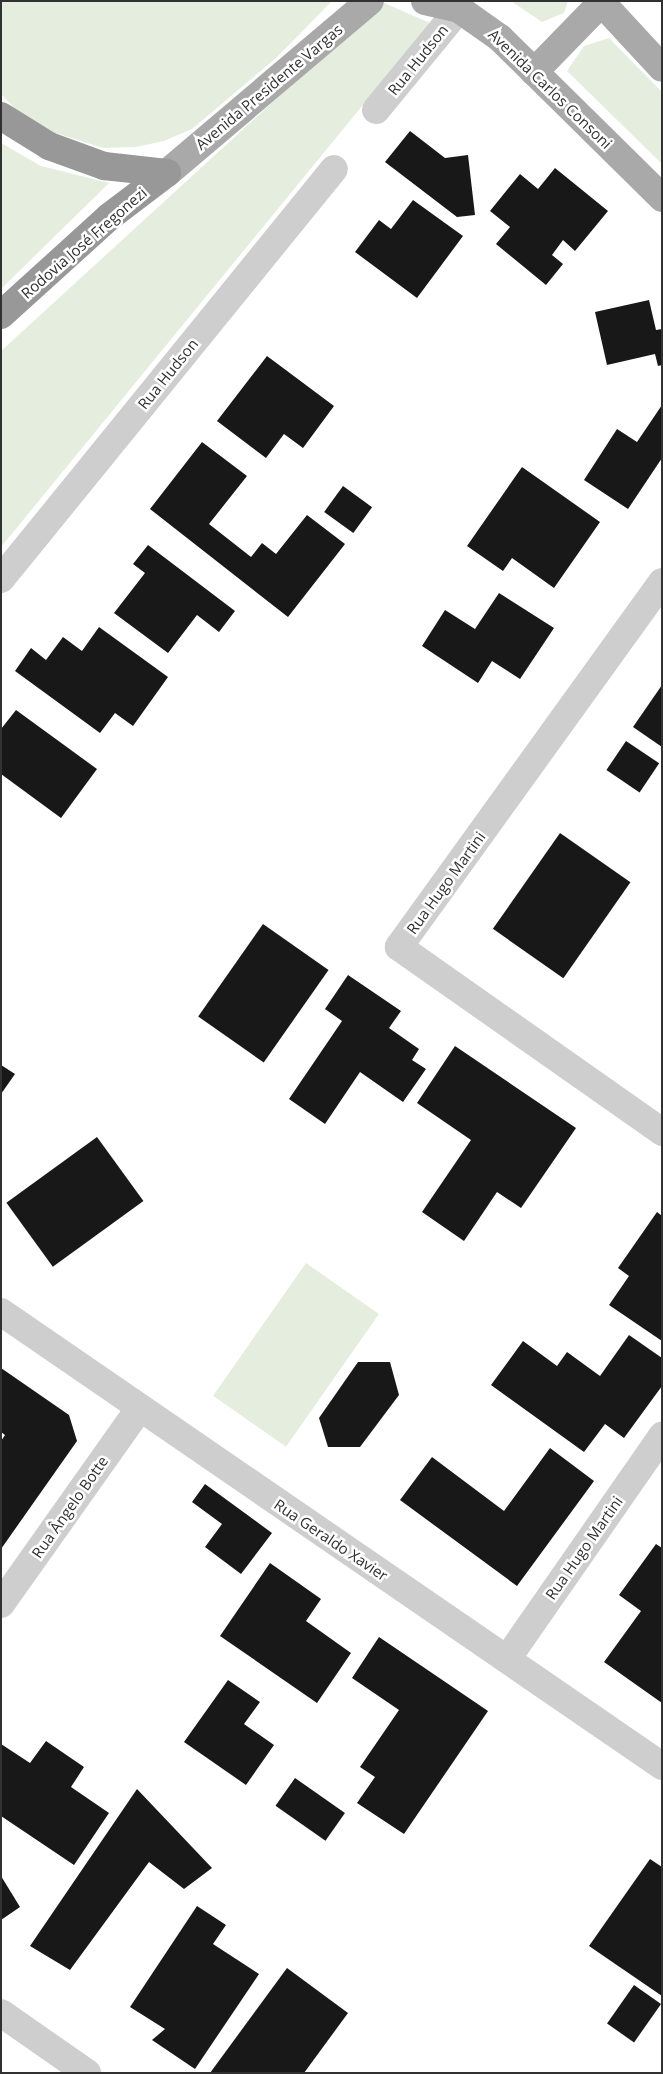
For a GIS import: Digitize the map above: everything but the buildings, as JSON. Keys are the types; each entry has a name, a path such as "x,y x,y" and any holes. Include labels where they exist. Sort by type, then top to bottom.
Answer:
{"highway":[{"path":"1,116 48,146 104,166 167,173"},
{"name":"Rodovia José Fregonezi","path":"1,315 110,217 167,173"}],"main road":[{"name":"Avenida Presidente Vargas","path":"167,173 370,1"},
{"name":"Avenida Carlos Consoni","path":"426,1 459,9 493,32 662,198"},
{"path":"534,72 600,2 662,68"}],"street":[{"name":"Rua Hudson","path":"376,110 459,9"},
{"name":"Rua Hudson","path":"1,579 334,168"},
{"name":"Rua Hugo Martini","path":"662,582 399,947 662,1132"},
{"name":"Rua Geraldo Xavier","path":"1,1312 139,1409 662,1766"},
{"name":"Rua Ângelo Botte","path":"1,1604 139,1409"},
{"name":"Rua Hugo Martini","path":"507,1659 662,1436"},
{"path":"1,2013 87,2073"}],"shaded area":[{"path":"1,1 332,1 276,58 192,129 164,141 136,147 103,148 40,128 21,115 1,94"},
{"path":"511,1 568,1 564,13 542,22"},
{"path":"382,2 430,23 1,547 1,351"},
{"path":"609,38 662,92 662,164 567,71 584,46"},
{"path":"1,143 41,166 109,183 1,289"},
{"path":"306,1263 379,1314 286,1447 213,1396"}]}
